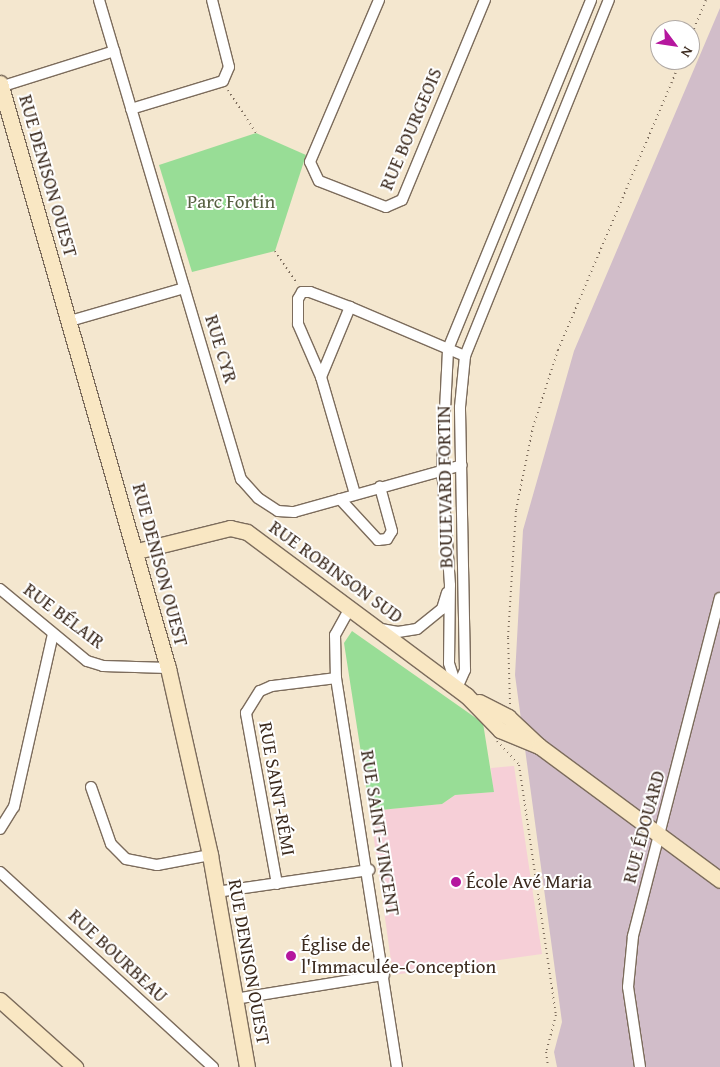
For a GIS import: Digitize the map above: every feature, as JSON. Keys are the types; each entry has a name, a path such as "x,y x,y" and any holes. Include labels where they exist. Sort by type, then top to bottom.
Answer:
{"street":[{"name":"RUE CYR","path":"99,0 241,479 278,511 294,512 380,486 462,465"},
{"path":"131,110 223,81 229,67 212,0"},
{"name":"RUE BOURGEOIS","path":"379,0 310,162 319,181 386,207 402,200 485,0"},
{"name":"BOULEVARD FORTIN","path":"461,692 449,663 450,585 442,469 448,349 513,184 591,0"},
{"name":"BOULEVARD FORTIN","path":"461,692 465,670 460,407 464,356 529,191 609,0"},
{"path":"0,85 114,51"},
{"name":"RUE DENISON OUEST","path":"0,85 137,551 168,668 210,855 246,1067"},
{"path":"513,184 529,191"},
{"path":"70,321 184,288"},
{"path":"355,494 322,377 298,324 302,292 350,307 464,356"},
{"path":"322,377 350,307"},
{"path":"340,499 378,540 387,539 392,531 380,486"},
{"name":"RUE ROBINSON SUD","path":"137,551 230,528 247,532 378,628 461,692 508,717 539,746 720,880"},
{"name":"BOULEVARD FORTIN","path":"378,628 398,632 417,629 442,609 450,585"},
{"name":"RUE BÉLAIR","path":"0,589 87,660 103,666 168,668"},
{"name":"RUE ÉDOUARD","path":"640,1067 628,987 633,936 720,598"},
{"name":"RUE SAINT-VINCENT","path":"350,608 335,635 336,678 369,870 397,1067"},
{"path":"0,829 14,808 53,634"},
{"name":"RUE SAINT-RÉMI","path":"277,884 246,713 260,691 272,686 336,678"},
{"path":"91,787 111,844 126,859 157,865 210,855"},
{"path":"216,892 369,870"},
{"name":"RUE BOURBEAU","path":"0,872 213,1067"},
{"path":"235,999 384,975"},
{"path":"0,1000 75,1067"}],"path":[{"path":"698,20 706,0"},
{"path":"510,705 508,637 515,520 532,427 558,350 677,70"},
{"path":"223,81 256,133"},
{"path":"275,251 302,292"},
{"path":"520,765 556,1015 546,1052 548,1067"}],"shaded area":[{"path":"720,8 720,1067 557,1067 554,1052 562,1022 515,675 523,530 574,351 694,70 700,70 700,55"},
{"name":"École Avé Maria","path":"514,766 542,954 393,975 370,811 442,804 455,795 493,792 491,768"}],"green space":[{"name":"Parc Fortin","path":"256,133 306,155 275,251 192,272 159,165"},
{"path":"352,631 483,723 494,792 455,795 442,804 370,811 344,643"}],"place":[{"name":"École Avé Maria","path":"456,882"},
{"name":"Église de l'Immaculée-Conception","path":"291,956"}]}
